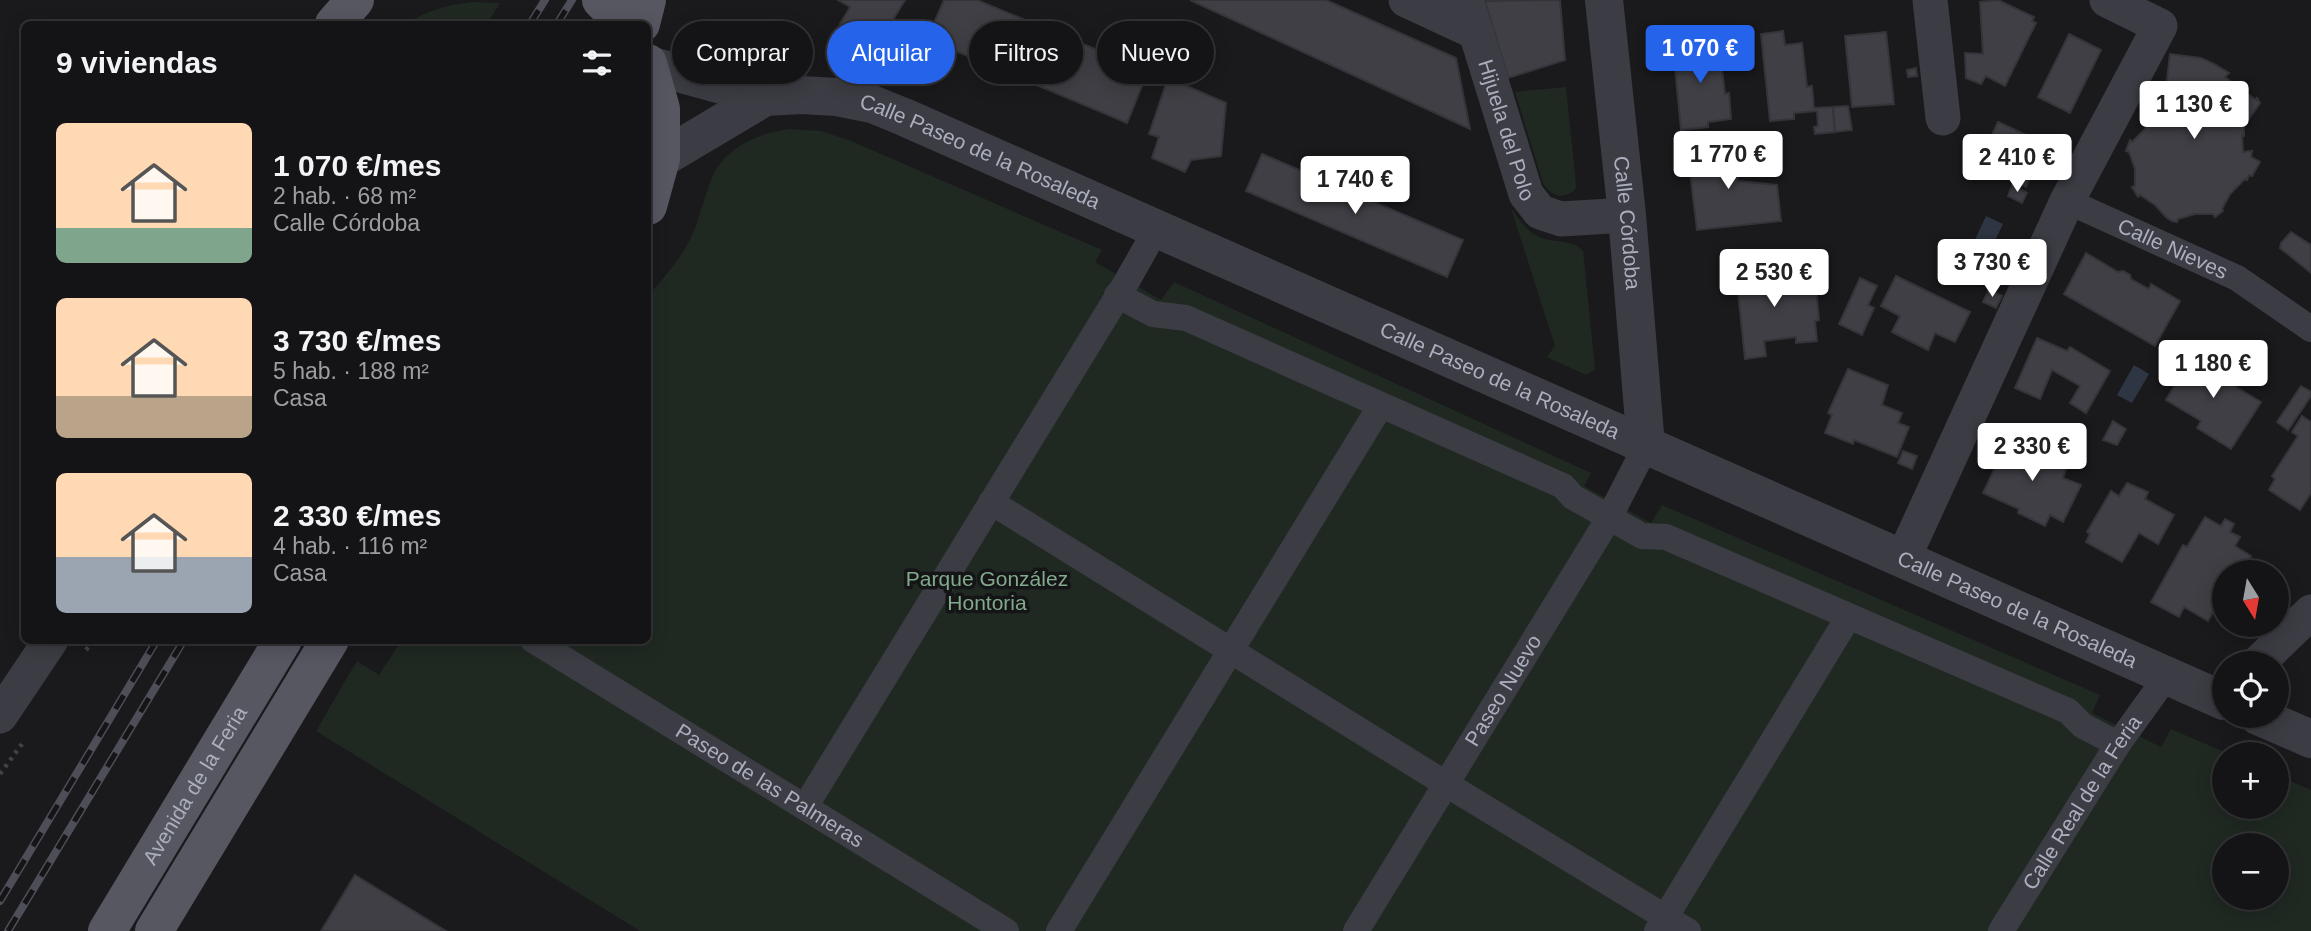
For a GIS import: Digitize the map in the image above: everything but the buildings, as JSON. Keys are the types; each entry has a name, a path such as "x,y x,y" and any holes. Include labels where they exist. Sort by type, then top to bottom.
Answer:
{"main road":[{"path":"337,21 355,0"},
{"path":"601,0 622,21"},
{"path":"642,21 647,0"},
{"path":"651,74 661,109 661,159 651,195"},
{"name":"Avenida de la Feria","path":"107,931 281,644"},
{"name":"Avenida de la Feria","path":"154,931 328,644"}],"street":[{"path":"1406,0 1476,33"},
{"name":"Hijuela del Polo","path":"1466,0 1526,194 1540,212 1561,219 1628,215"},
{"name":"Calle Córdoba","path":"1604,0 1628,215 1646,446"},
{"path":"1930,0 1943,118"},
{"path":"1903,559 2067,201 2160,26 2107,0"},
{"name":"Calle Paseo de la Rosaleda","path":"651,65 765,97 801,94 872,104 2212,694"},
{"name":"Calle Paseo de la Rosaleda","path":"661,159 765,97"},
{"name":"Calle Nieves","path":"2067,201 2237,278 2311,329"},
{"path":"805,807 1157,228"},
{"path":"1117,295 1153,314 1186,318 1563,486 1573,497 1642,536 1666,537 2068,711 2083,726 2118,744"},
{"path":"1059,931 1381,405"},
{"name":"Paseo Nuevo","path":"1356,931 1609,518 1646,446"},
{"path":"991,502 1446,784 1661,924 1688,931"},
{"path":"2270,651 2311,612"},
{"path":"1661,924 1849,616"},
{"path":"0,716 48,644"},
{"name":"Paseo de las Palmeras","path":"540,644 1006,931"},
{"name":"Calle Real de la Feria","path":"2001,931 2118,744 2167,676"},
{"path":"2286,728 2311,739"}],"green space":[{"path":"472,2 500,3 489,21 411,21 438,9"},
{"path":"1566,87 1576,185 1575,190 1561,196 1553,194 1543,183 1515,92"},
{"name":"Parque González Hontoria","path":"790,129 821,131 851,141 1102,250 1095,262 1161,300 1174,282 1591,473 1584,486 1651,523 1662,505 2100,695 2092,713 2161,747 2171,729 2212,747 2212,819 2289,819 2289,780 2311,790 2311,931 640,931 316,731 357,661 379,675 399,644 651,644 651,292 688,243 718,167 734,150 755,138"},
{"path":"1511,208 1534,235 1568,243 1583,251 1595,369 1586,375 1547,357 1555,346"}],"water":[{"path":"1986,216 2003,224 1984,263 1968,255"},
{"path":"2134,365 2149,374 2132,403 2117,395"}],"railway":[{"path":"532,21 545,0"},
{"path":"559,21 572,0"},
{"path":"0,901 155,644"},
{"path":"8,931 182,644"}]}
